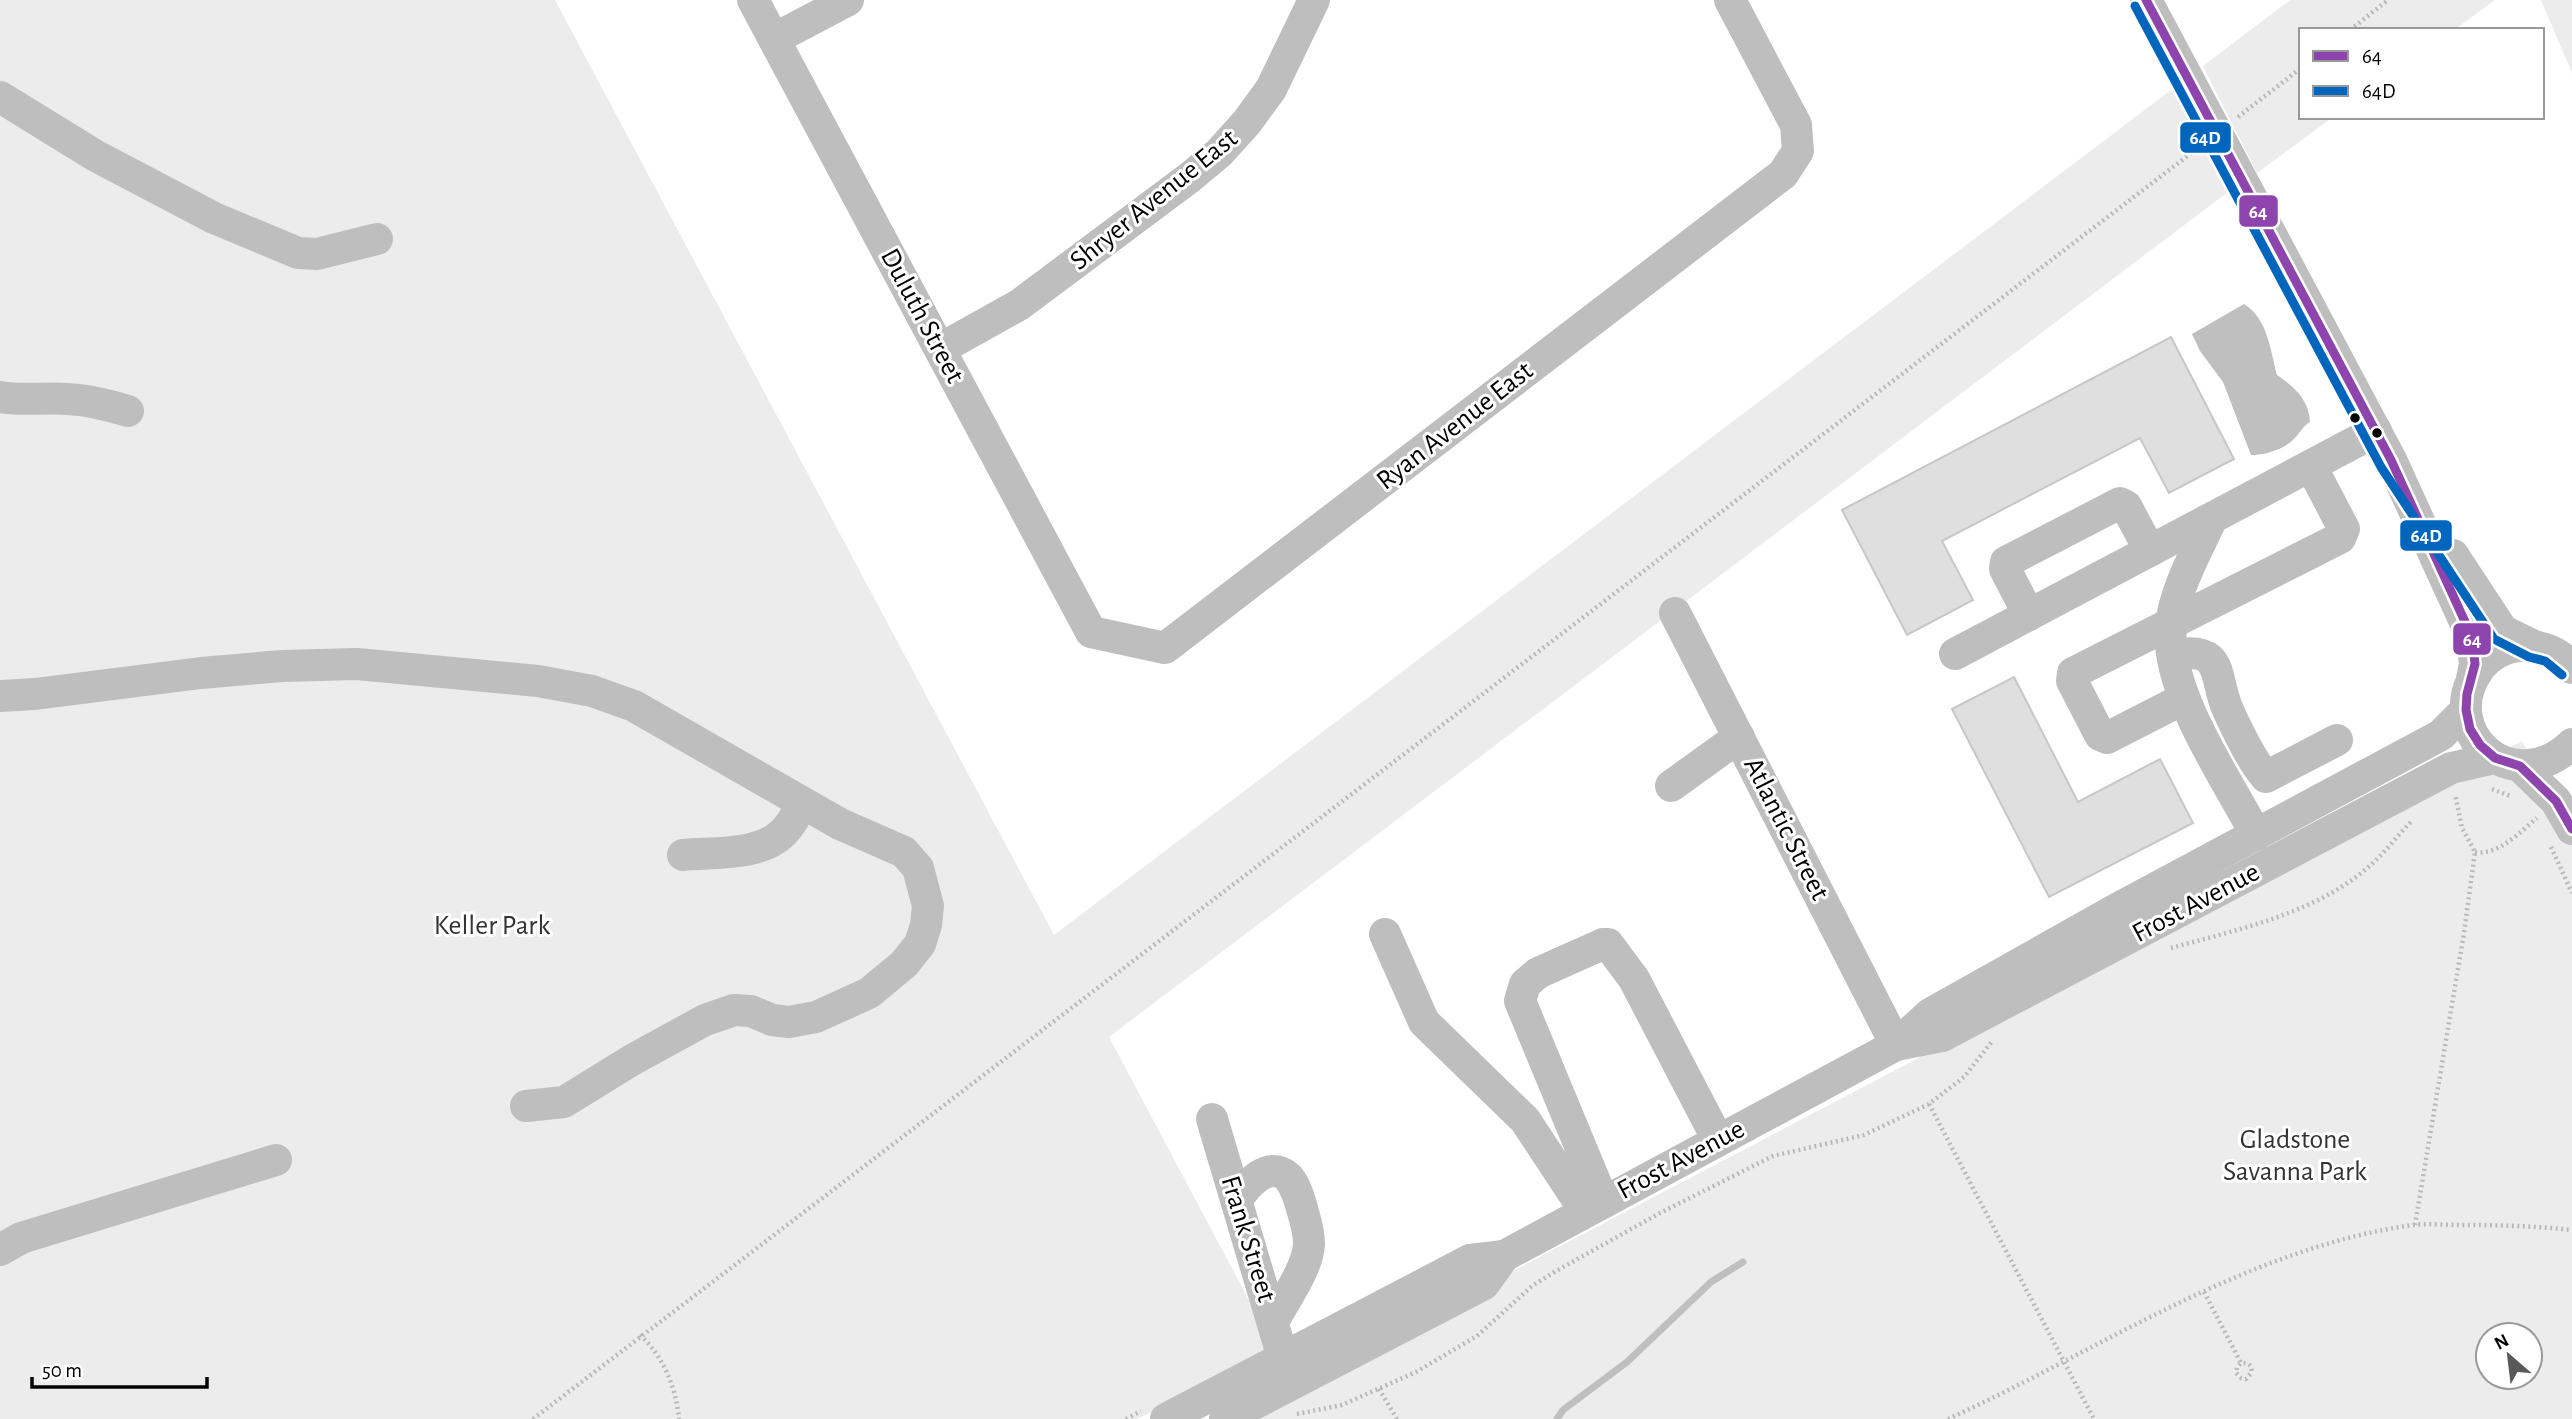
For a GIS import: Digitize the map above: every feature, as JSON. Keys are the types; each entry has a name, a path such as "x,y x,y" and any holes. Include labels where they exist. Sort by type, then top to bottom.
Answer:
{"street":[{"name":"Duluth Street","path":"754,0 1091,632"},
{"path":"774,39 848,0"},
{"name":"Shryer Avenue East","path":"940,349 1028,298 1219,153 1247,122 1271,89 1314,0"},
{"name":"Ryan Avenue East","path":"1091,632 1166,648 1783,174 1798,151 1797,125 1730,0"},
{"path":"2146,0 2391,460 2472,637 2475,664 2466,710 2470,729 2480,746 2508,762 2556,802 2554,834"},
{"path":"0,97 96,156 214,218 298,253 317,254 377,239"},
{"path":"0,397 20,400 65,398 96,401 128,411"},
{"path":"1955,654 2376,431"},
{"path":"2391,460 2503,631 2557,654"},
{"path":"2183,699 2107,738 2101,735 2072,681 2073,673 2172,640 2344,534 2344,528 2311,466"},
{"path":"2029,615 2005,569 2006,562 2120,503 2126,506 2150,551"},
{"path":"2211,520 2182,583 2172,640 2183,699 2256,835"},
{"name":"Atlantic Street","path":"1675,613 1896,1045"},
{"path":"2172,640 2190,652 2200,653 2213,664 2221,681 2227,708 2266,777 2328,745 2341,789"},
{"path":"2472,679 2483,664 2498,653 2515,647 2557,654"},
{"path":"0,696 201,673 357,664 538,681 592,691 634,706 863,836 904,852 918,868 928,906 920,944 904,964 869,993 816,1017 789,1022 772,1020 751,1011 734,1010 705,1020 632,1060 564,1102 526,1106"},
{"name":"Frost Avenue","path":"1166,1419 1470,1260 1504,1256 1896,1045 1930,1014 2115,910 2441,735 2466,710"},
{"path":"1671,786 1739,737"},
{"name":"Frost Avenue","path":"1896,1045 1942,1036 2451,768 2508,762 2541,765 2560,756 2572,744"},
{"path":"682,855 763,845 778,838 802,803"},
{"path":"1385,934 1424,1022 1525,1120 1594,1206"},
{"path":"1594,1206 1520,1001 1525,984 1538,973 1608,944 1634,979 1718,1140"},
{"name":"Frank Street","path":"1212,1119 1283,1358"},
{"path":"0,1250 21,1238 276,1160"},
{"path":"1237,1200 1247,1184 1256,1177 1274,1171 1287,1175 1301,1204 1309,1243 1307,1258 1273,1322"},
{"name":"Frost Avenue","path":"1225,1419 1484,1284 1504,1256"}],"path":[{"path":"2353,28 2389,0"},
{"path":"533,1419 2299,70"},
{"path":"2415,1225 2475,852 2462,828 2452,788 2463,788"},
{"path":"2482,788 2490,788 2518,800"},
{"path":"2531,812 2535,819 2554,834 2560,863 2572,894"},
{"path":"2161,950 2270,921 2328,894 2375,861 2418,814"},
{"path":"2475,852 2492,850 2510,840 2535,819"},
{"path":"1291,1416 1342,1405 1416,1372 1477,1336 1532,1286 1660,1213 1773,1156 1864,1135 1929,1104 1964,1077 1997,1036"},
{"path":"1929,1104 2094,1419"},
{"path":"1948,1419 2204,1292 2271,1263 2315,1248 2355,1236 2415,1225 2520,1225 2572,1230"},
{"path":"2204,1292 2241,1363"},
{"path":"640,1335 652,1346 676,1392 679,1419"},
{"path":"1379,1389 1397,1419"}],"green space":[{"name":"Keller Park","path":"0,0 555,0 1054,935 2179,84 2232,189 1109,1037 1276,1351 1137,1419 0,1419"},
{"path":"2290,0 2495,0 2457,28 2299,28 2299,119 2330,119 2257,173 2203,66"},
{"path":"2541,0 2572,0 2572,73"},
{"name":"Gladstone Savanna Park","path":"2522,741 2572,833 2572,1419 1231,1419"}],"shaded area":[{"path":"2244,304 2252,310 2263,326 2277,375 2300,395 2307,407 2310,422 2285,446 2257,455 2251,455 2223,382 2200,351 2192,334"}],"building":[{"path":"2171,337 2234,459 2169,493 2140,438 1942,541 1973,600 1907,635 1842,510"},
{"path":"2014,677 2078,802 2160,759 2193,823 2049,897 1952,709"}],"waterway":[{"path":"1557,1419 1563,1410 1627,1362 1711,1282 1743,1262"}],"transit line":[{"name":"64","path":"2146,0 2391,460 2472,637 2475,664 2466,710 2470,729 2480,745 2495,758 2520,766 2556,801 2572,829"},
{"name":"64D","path":"2135,6 2381,467 2494,639 2529,657 2545,661 2562,675"}]}
